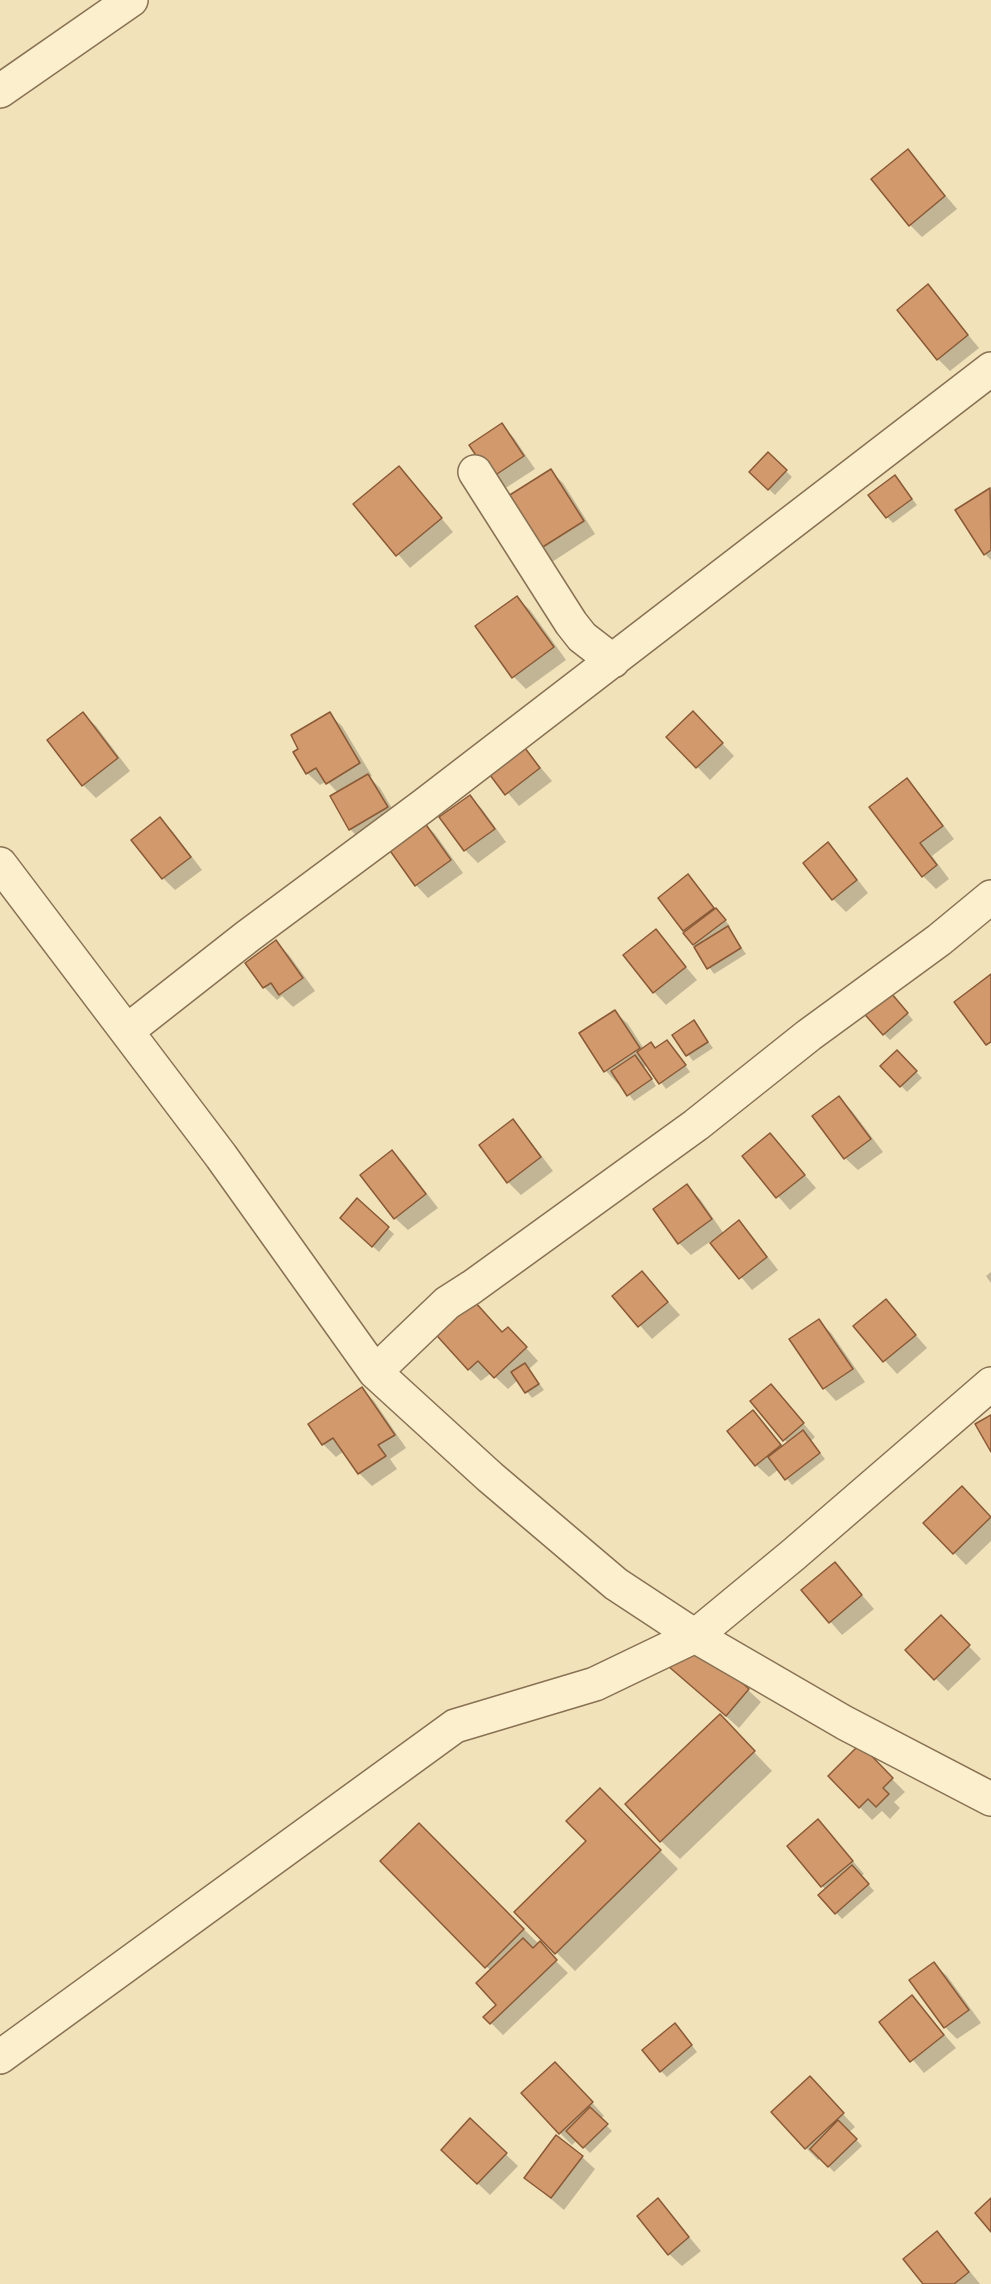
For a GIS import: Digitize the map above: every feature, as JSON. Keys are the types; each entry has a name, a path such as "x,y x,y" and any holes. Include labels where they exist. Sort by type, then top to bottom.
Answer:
{"street":[{"path":"0,91 131,0"},
{"path":"127,1031 248,936 613,661 991,369"},
{"path":"475,472 571,622 582,637 613,661"},
{"path":"0,864 283,1240 375,1372 490,1478 616,1584 695,1636 845,1723 991,1798"},
{"path":"375,1372 447,1303 696,1125 809,1035 939,940 991,897"},
{"path":"0,2057 455,1726 595,1684 695,1636 802,1548 991,1384"}],"building":[{"path":"908,149 945,196 909,226 871,179"},
{"path":"928,284 968,335 937,360 897,310"},
{"path":"502,423 524,456 491,478 469,445"},
{"path":"768,452 787,470 768,490 749,472"},
{"path":"399,466 442,518 396,556 353,504"},
{"path":"551,469 584,521 538,550 505,498"},
{"path":"895,475 912,499 886,518 868,495"},
{"path":"990,488 991,550 984,555 955,510"},
{"path":"517,596 554,647 512,678 475,626"},
{"path":"693,711 723,743 696,768 666,737"},
{"path":"83,712 118,758 82,786 47,740"},
{"path":"330,712 360,763 326,784 316,768 306,774 293,752 298,749 291,735"},
{"path":"519,740 540,768 505,795 484,767"},
{"path":"368,774 388,807 349,830 330,796"},
{"path":"907,778 943,826 920,843 937,865 922,877 869,807"},
{"path":"470,795 495,829 464,851 439,817"},
{"path":"160,817 191,857 162,879 131,840"},
{"path":"422,819 451,860 415,886 386,845"},
{"path":"828,842 857,880 832,900 803,863"},
{"path":"688,874 714,908 683,931 658,898"},
{"path":"716,908 726,920 693,945 683,933"},
{"path":"728,926 741,948 707,969 694,947"},
{"path":"656,929 686,967 653,993 623,955"},
{"path":"276,940 303,978 279,995 271,983 263,988 245,963"},
{"path":"991,974 991,1042 986,1045 954,1002"},
{"path":"886,987 908,1013 883,1035 860,1009"},
{"path":"615,1010 640,1048 604,1072 579,1033"},
{"path":"694,1020 708,1042 686,1056 672,1035"},
{"path":"667,1040 686,1065 659,1084 637,1052 651,1042 655,1048"},
{"path":"897,1050 917,1071 900,1087 880,1066"},
{"path":"635,1055 652,1079 627,1096 611,1071"},
{"path":"839,1096 871,1139 844,1159 812,1116"},
{"path":"513,1119 541,1157 507,1183 479,1145"},
{"path":"770,1133 805,1175 776,1198 742,1156"},
{"path":"392,1150 426,1194 394,1219 360,1175"},
{"path":"687,1184 712,1219 678,1244 653,1209"},
{"path":"357,1198 389,1227 372,1247 340,1218"},
{"path":"739,1220 767,1257 739,1279 710,1243"},
{"path":"642,1271 668,1302 638,1327 612,1296"},
{"path":"466,1292 502,1332 508,1327 527,1347 494,1378 478,1361 468,1370 429,1327"},
{"path":"886,1299 916,1335 883,1362 853,1326"},
{"path":"819,1319 853,1369 823,1389 789,1339"},
{"path":"525,1363 539,1384 525,1393 511,1372"},
{"path":"771,1384 804,1423 783,1441 750,1401"},
{"path":"362,1387 395,1435 378,1445 386,1456 358,1474 333,1438 322,1445 308,1424"},
{"path":"753,1410 781,1445 755,1466 727,1431"},
{"path":"991,1415 991,1452 975,1424"},
{"path":"803,1430 820,1453 785,1480 768,1457"},
{"path":"962,1486 991,1517 953,1554 923,1523"},
{"path":"835,1562 862,1595 829,1623 801,1590"},
{"path":"941,1615 970,1645 934,1680 905,1650"},
{"path":"692,1638 749,1689 726,1716 668,1666"},
{"path":"720,1714 755,1751 660,1842 625,1804"},
{"path":"860,1744 893,1778 883,1788 889,1794 876,1807 868,1799 859,1808 828,1776"},
{"path":"600,1788 661,1850 555,1954 514,1912 586,1841 566,1821"},
{"path":"818,1819 853,1861 821,1887 787,1846"},
{"path":"419,1823 524,1929 485,1968 380,1861"},
{"path":"852,1865 869,1884 835,1914 818,1895"},
{"path":"523,1938 533,1948 540,1941 557,1960 490,2024 483,2017 496,2005 476,1983"},
{"path":"934,1962 969,2010 944,2028 909,1980"},
{"path":"912,1995 944,2035 910,2062 879,2022"},
{"path":"675,2023 692,2045 660,2072 642,2050"},
{"path":"555,2062 593,2102 559,2134 521,2093"},
{"path":"810,2076 844,2113 805,2149 771,2112"},
{"path":"590,2107 608,2124 583,2148 566,2131"},
{"path":"470,2118 507,2153 477,2184 441,2150"},
{"path":"838,2120 857,2139 828,2167 810,2149"},
{"path":"556,2135 583,2156 551,2198 524,2178"},
{"path":"658,2198 689,2237 668,2255 637,2216"},
{"path":"991,2198 991,2232 975,2213"},
{"path":"937,2231 969,2272 954,2284 923,2284 903,2259"}]}
